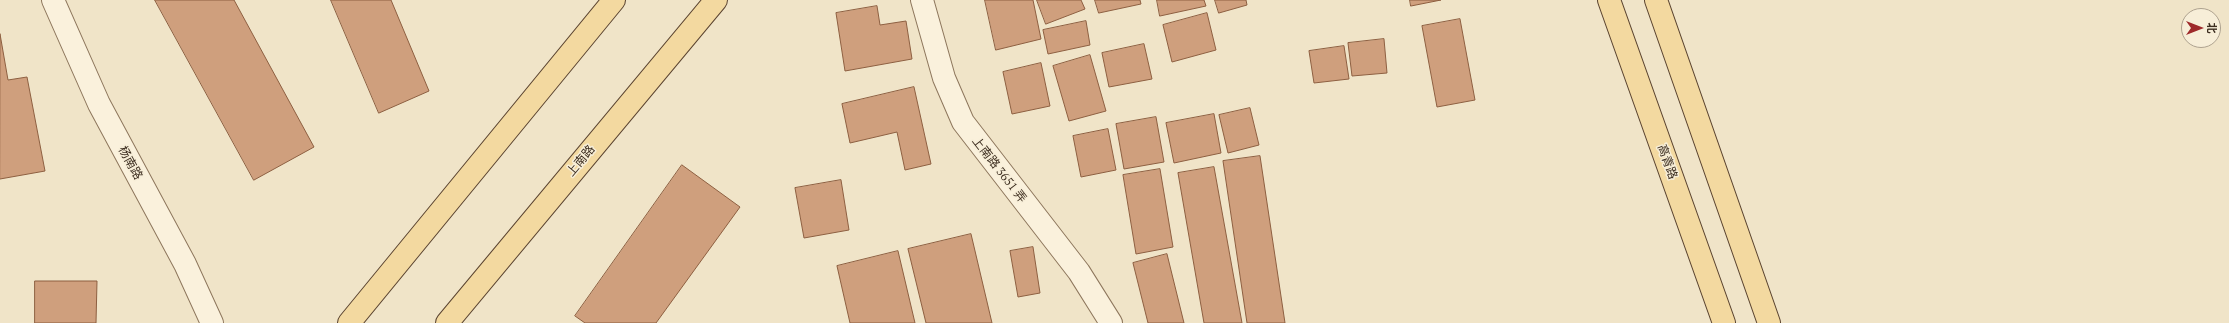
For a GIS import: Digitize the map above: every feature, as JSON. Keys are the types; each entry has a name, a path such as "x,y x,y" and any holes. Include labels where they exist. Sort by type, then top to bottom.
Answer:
{"main road":[{"path":"349,323 614,0"},
{"name":"上南路","path":"447,323 716,0"},
{"name":"高青路","path":"1609,0 1724,323"},
{"path":"1656,0 1769,323"}],"street":[{"name":"杨南路","path":"53,0 99,104 185,264 212,323"},
{"name":"上南路 3651 弄","path":"922,0 944,78 964,122 1079,272 1111,323"}],"building":[{"path":"155,0 234,0 314,147 254,180"},
{"path":"331,0 391,0 429,91 379,113"},
{"path":"985,0 1033,0 1041,39 996,50"},
{"path":"1037,0 1081,0 1085,9 1046,24"},
{"path":"1095,0 1140,0 1141,4 1099,13"},
{"path":"1157,0 1204,0 1206,6 1160,16"},
{"path":"1215,0 1246,0 1247,5 1219,13"},
{"path":"1410,0 1441,0 1411,6"},
{"path":"877,6 880,25 906,21 912,59 845,71 836,13"},
{"path":"1207,13 1216,50 1172,62 1163,25"},
{"path":"1460,19 1475,100 1437,107 1422,26"},
{"path":"1086,21 1090,45 1048,54 1043,30"},
{"path":"0,34 8,80 27,77 45,171 0,179"},
{"path":"1384,39 1387,73 1352,76 1348,43"},
{"path":"1144,44 1152,79 1109,87 1102,53"},
{"path":"1344,46 1349,79 1314,83 1309,51"},
{"path":"1090,55 1106,111 1069,121 1053,66"},
{"path":"1041,63 1050,106 1012,114 1003,72"},
{"path":"914,87 931,164 905,170 897,132 850,143 842,104"},
{"path":"1250,108 1259,145 1228,153 1219,115"},
{"path":"1214,114 1221,153 1174,163 1166,123"},
{"path":"1156,117 1164,162 1124,169 1116,124"},
{"path":"1108,129 1116,170 1081,177 1073,136"},
{"path":"1260,156 1285,323 1247,323 1223,161"},
{"path":"682,165 740,207 656,323 585,323 575,316"},
{"path":"1214,167 1242,323 1204,323 1178,173"},
{"path":"1160,169 1173,247 1136,254 1123,175"},
{"path":"841,180 849,230 804,238 795,188"},
{"path":"971,234 992,323 926,323 908,249"},
{"path":"1033,247 1040,293 1018,297 1010,251"},
{"path":"898,251 915,323 850,323 837,266"},
{"path":"1167,254 1184,323 1148,323 1133,263"},
{"path":"35,281 97,281 96,323 35,323"}]}
